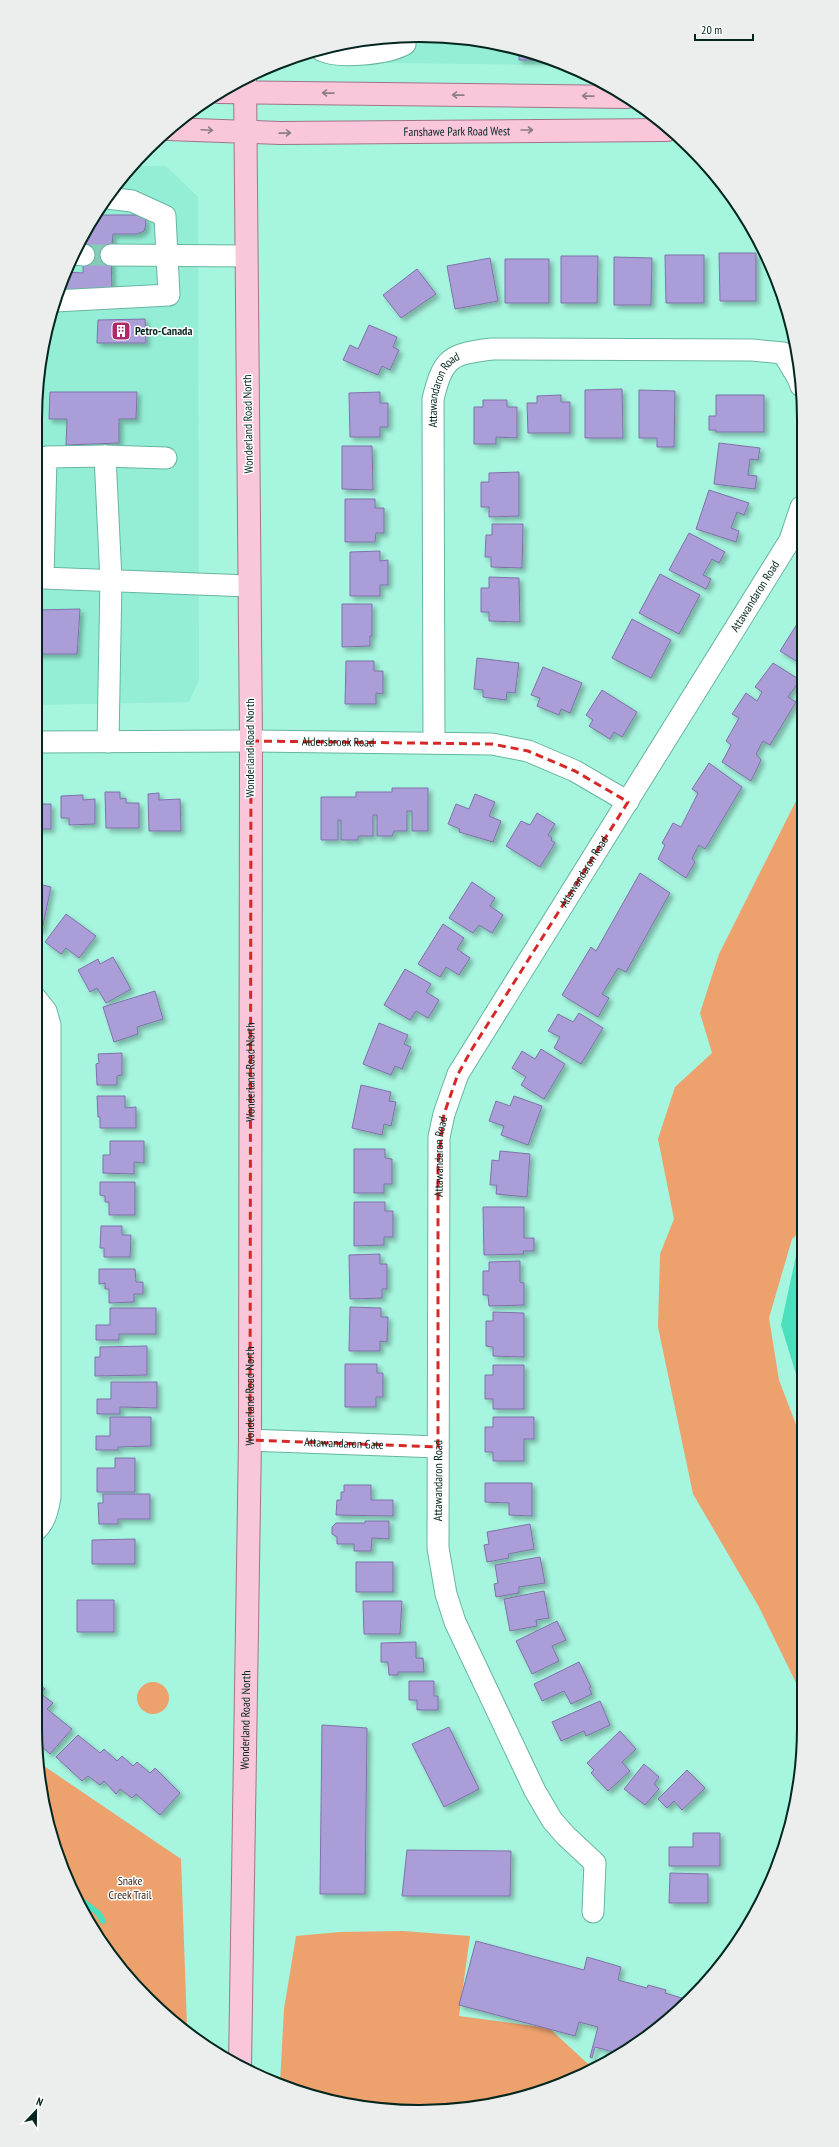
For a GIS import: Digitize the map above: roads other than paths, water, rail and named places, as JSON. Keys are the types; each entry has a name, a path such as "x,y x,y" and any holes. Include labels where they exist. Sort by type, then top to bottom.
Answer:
{"main road":[{"name":"Wonderland Road North","path":"240,2059 250,1440 251,741 245,85"},
{"path":"246,85 614,97"},
{"name":"Fanshawe Park Road West","path":"179,129 246,132 661,130"}],"street":[{"path":"330,53 370,53 396,49 405,44"},
{"path":"61,301 169,295 165,216 132,201 114,199"},
{"path":"111,255 246,256"},
{"name":"Attawandaron Road","path":"434,743 433,400 439,376 450,361 463,353 492,349 752,350 787,346 793,363"},
{"path":"166,458 105,456 46,457 44,578 249,586"},
{"path":"105,456 111,580 108,742"},
{"name":"Attawandaron Road","path":"594,1912 595,1863 565,1835 552,1820 535,1791 455,1622 446,1594 438,1548 439,1138 444,1114 458,1074 468,1056 628,802 790,540 797,519"},
{"name":"Aldersbrook Road","path":"42,742 251,741 492,744 528,751 575,771 628,802"},
{"path":"42,1006 46,1011 50,1025 50,1497 48,1510 42,1522"},
{"name":"Attawandaron Gate","path":"250,1440 438,1446"}],"waterway":[{"path":"87,1904 98,1913 103,1921"}],"tunnel":[{"path":"84,255 111,255"}],"place":[{"name":"Petro-Canada","path":"121,331"}],"park label":[{"name":"Snake Creek Trail","path":"130,1888"}]}
